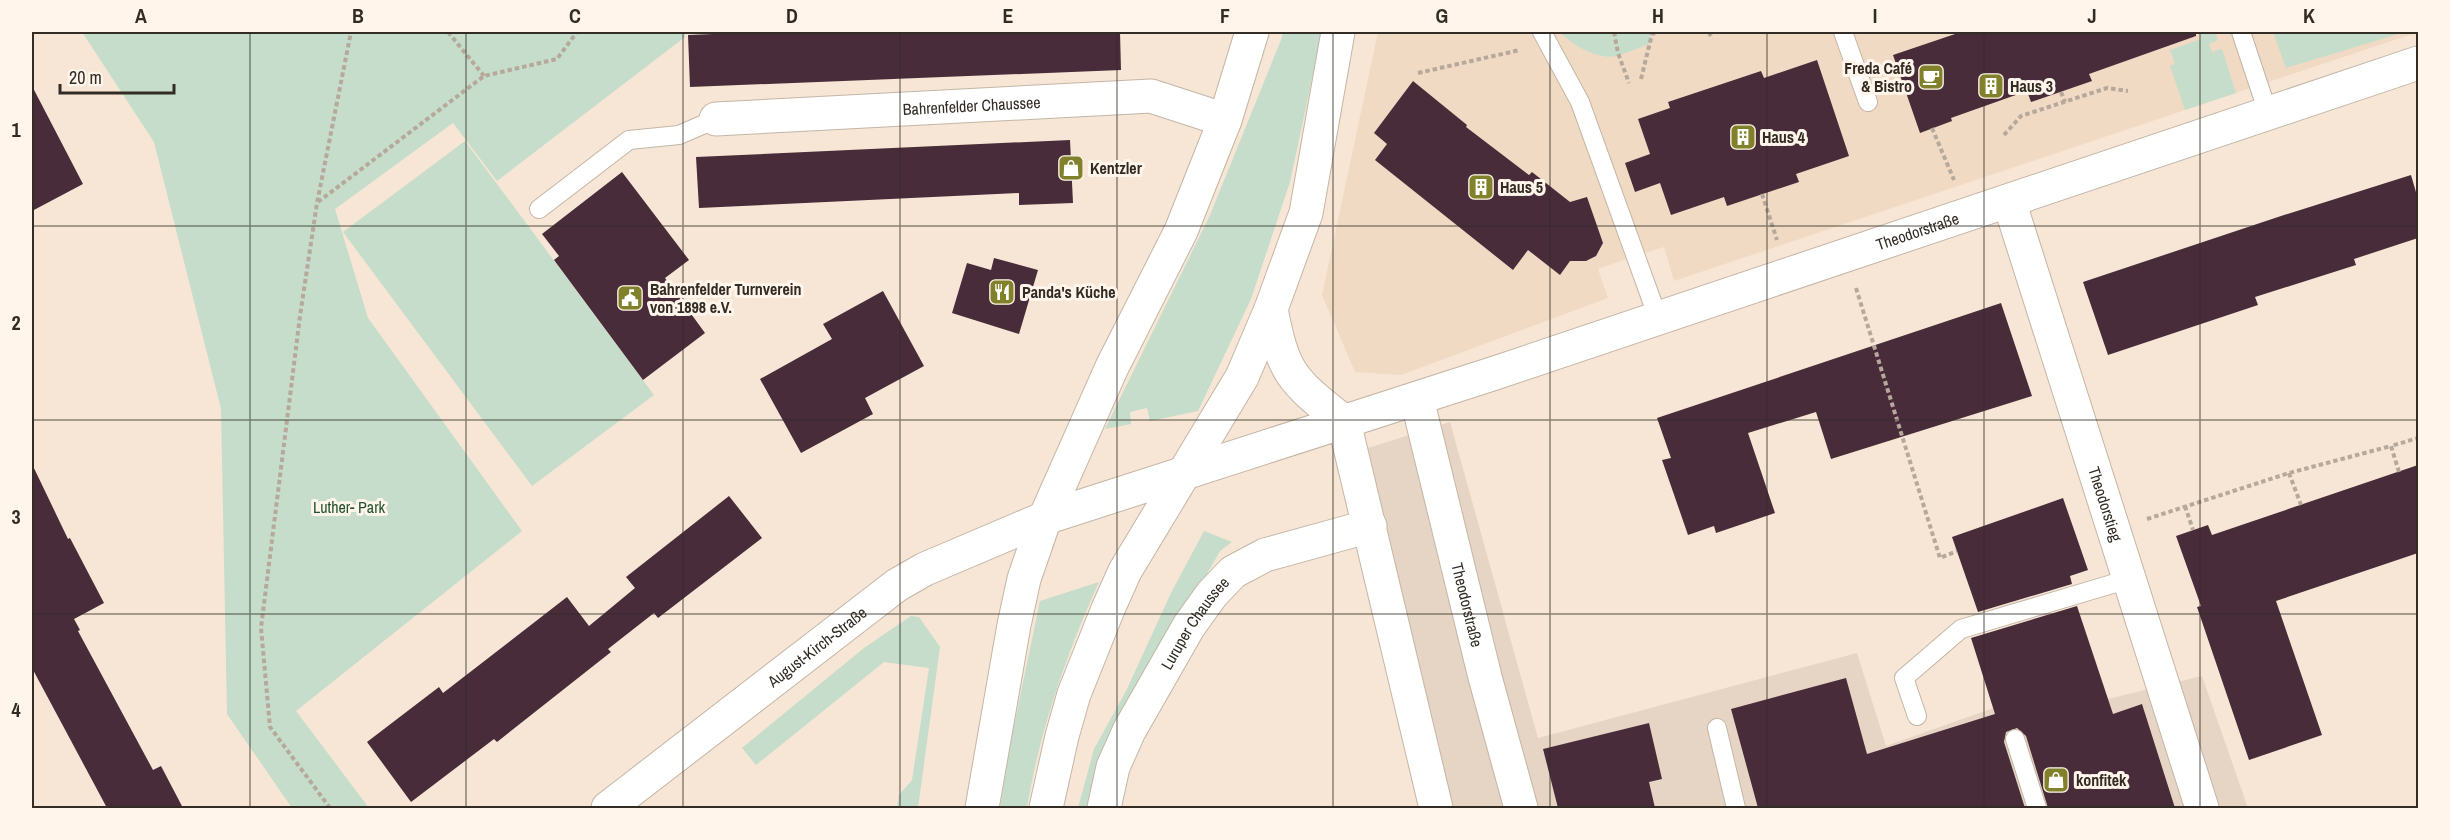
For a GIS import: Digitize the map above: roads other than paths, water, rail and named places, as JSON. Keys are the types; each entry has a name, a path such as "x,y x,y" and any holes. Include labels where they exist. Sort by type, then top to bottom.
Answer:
{"street":[{"path":"982,808 1014,625 1024,579 1044,518 1112,367 1181,231 1225,120 1252,32"},
{"path":"1046,808 1074,694 1125,571 1242,377 1271,309 1306,213 1338,32"},
{"name":"Theodorstraße","path":"1044,518 1417,399 2418,63"},
{"name":"Bahrenfelder Chaussee","path":"716,119 1151,96 1225,120"},
{"name":"Theodorstieg","path":"2009,201 2202,808"},
{"path":"1271,309 1278,347 1288,370 1300,386 1344,422 1436,808"},
{"name":"Theodorstraße","path":"1417,399 1485,677 1521,808"},
{"name":"August-Kirch-Straße","path":"608,808 897,585 925,569 1044,518"},
{"name":"Luruper Chaussee","path":"1104,808 1113,767 1129,731 1212,594 1233,572 1265,555 1370,526"}],"lane":[{"path":"1843,32 1868,102"},
{"path":"2241,32 2268,113"},
{"path":"1544,35 1580,102 1658,318"},
{"path":"539,209 630,140 679,135 716,119"},
{"path":"1917,716 1904,678 1961,628 2129,579"},
{"path":"1717,729 1736,808"},
{"path":"2015,739 2037,808"}],"place":[{"name":"Freda Café & Bistro","path":"1931,77"},
{"name":"Haus 3","path":"1991,86"},
{"name":"Haus 4","path":"1743,137"},
{"name":"Kentzler","path":"1071,168"},
{"name":"Haus 5","path":"1481,187"},
{"name":"Panda's Küche","path":"1002,292"},
{"name":"Bahrenfelder Turnverein von 1898 e.V.","path":"630,298"},
{"name":"konfitek","path":"2056,780"}],"park label":[{"name":"Luther- Park","path":"349,507"}]}
